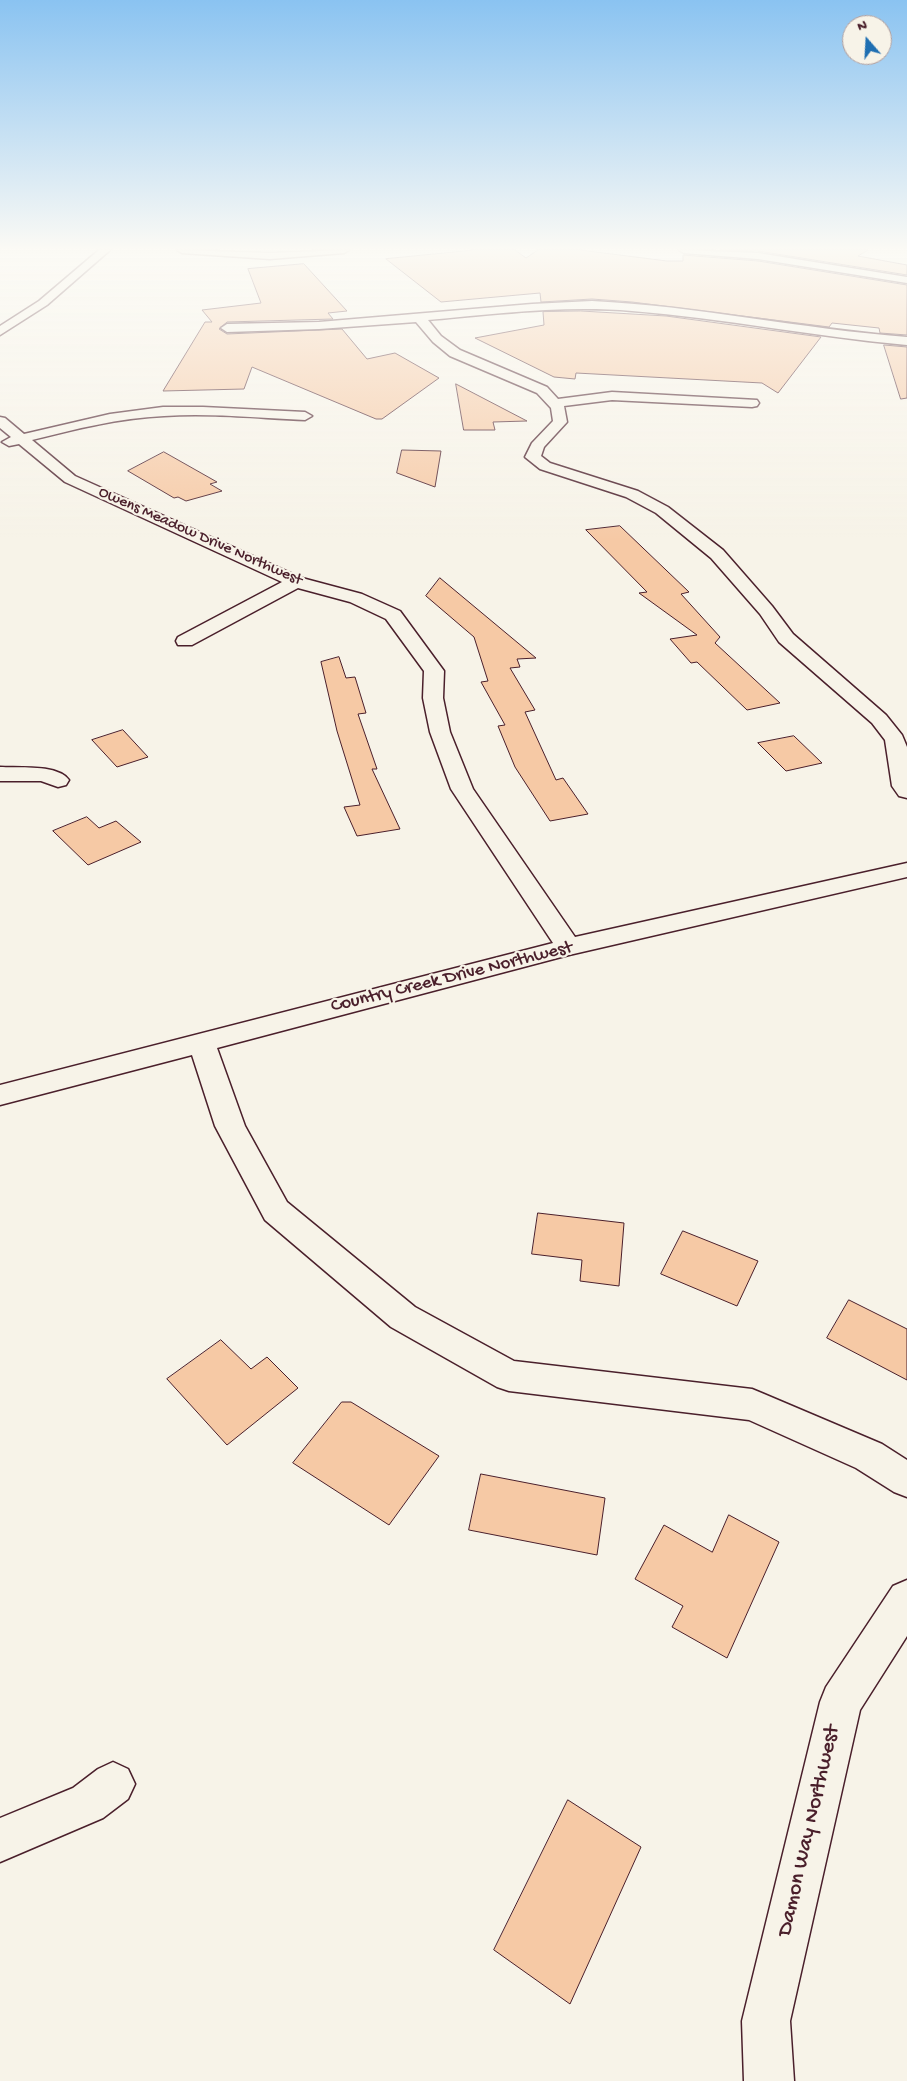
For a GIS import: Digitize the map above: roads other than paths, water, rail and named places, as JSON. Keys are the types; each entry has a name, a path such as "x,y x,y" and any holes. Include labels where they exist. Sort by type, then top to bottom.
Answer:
{"street":[{"path":"447,347 455,353 542,390 555,403 558,407 560,422 537,446 533,457 545,466 632,494 662,510 716,554 766,610 786,638 879,719 895,739 903,786 907,791"},
{"path":"555,403 612,396 752,403"},
{"path":"0,444 87,422 145,412 179,411 305,416"},
{"name":"Owens Meadow Drive Northwest","path":"0,421 70,479 296,582 356,598 393,615 412,638 434,671 433,698 440,732 462,789 569,947"},
{"path":"185,642 296,582"},
{"path":"0,774 43,775 58,780"},
{"name":"Country Creek Drive Northwest","path":"0,1095 569,947 907,870"},
{"path":"201,1042 230,1126 276,1211 403,1317 509,1376 752,1406 869,1456 907,1480"},
{"name":"Damon Way Northwest","path":"768,2081 766,2021 841,1702 907,1600"},
{"path":"0,1840 88,1802 113,1784"}]}
